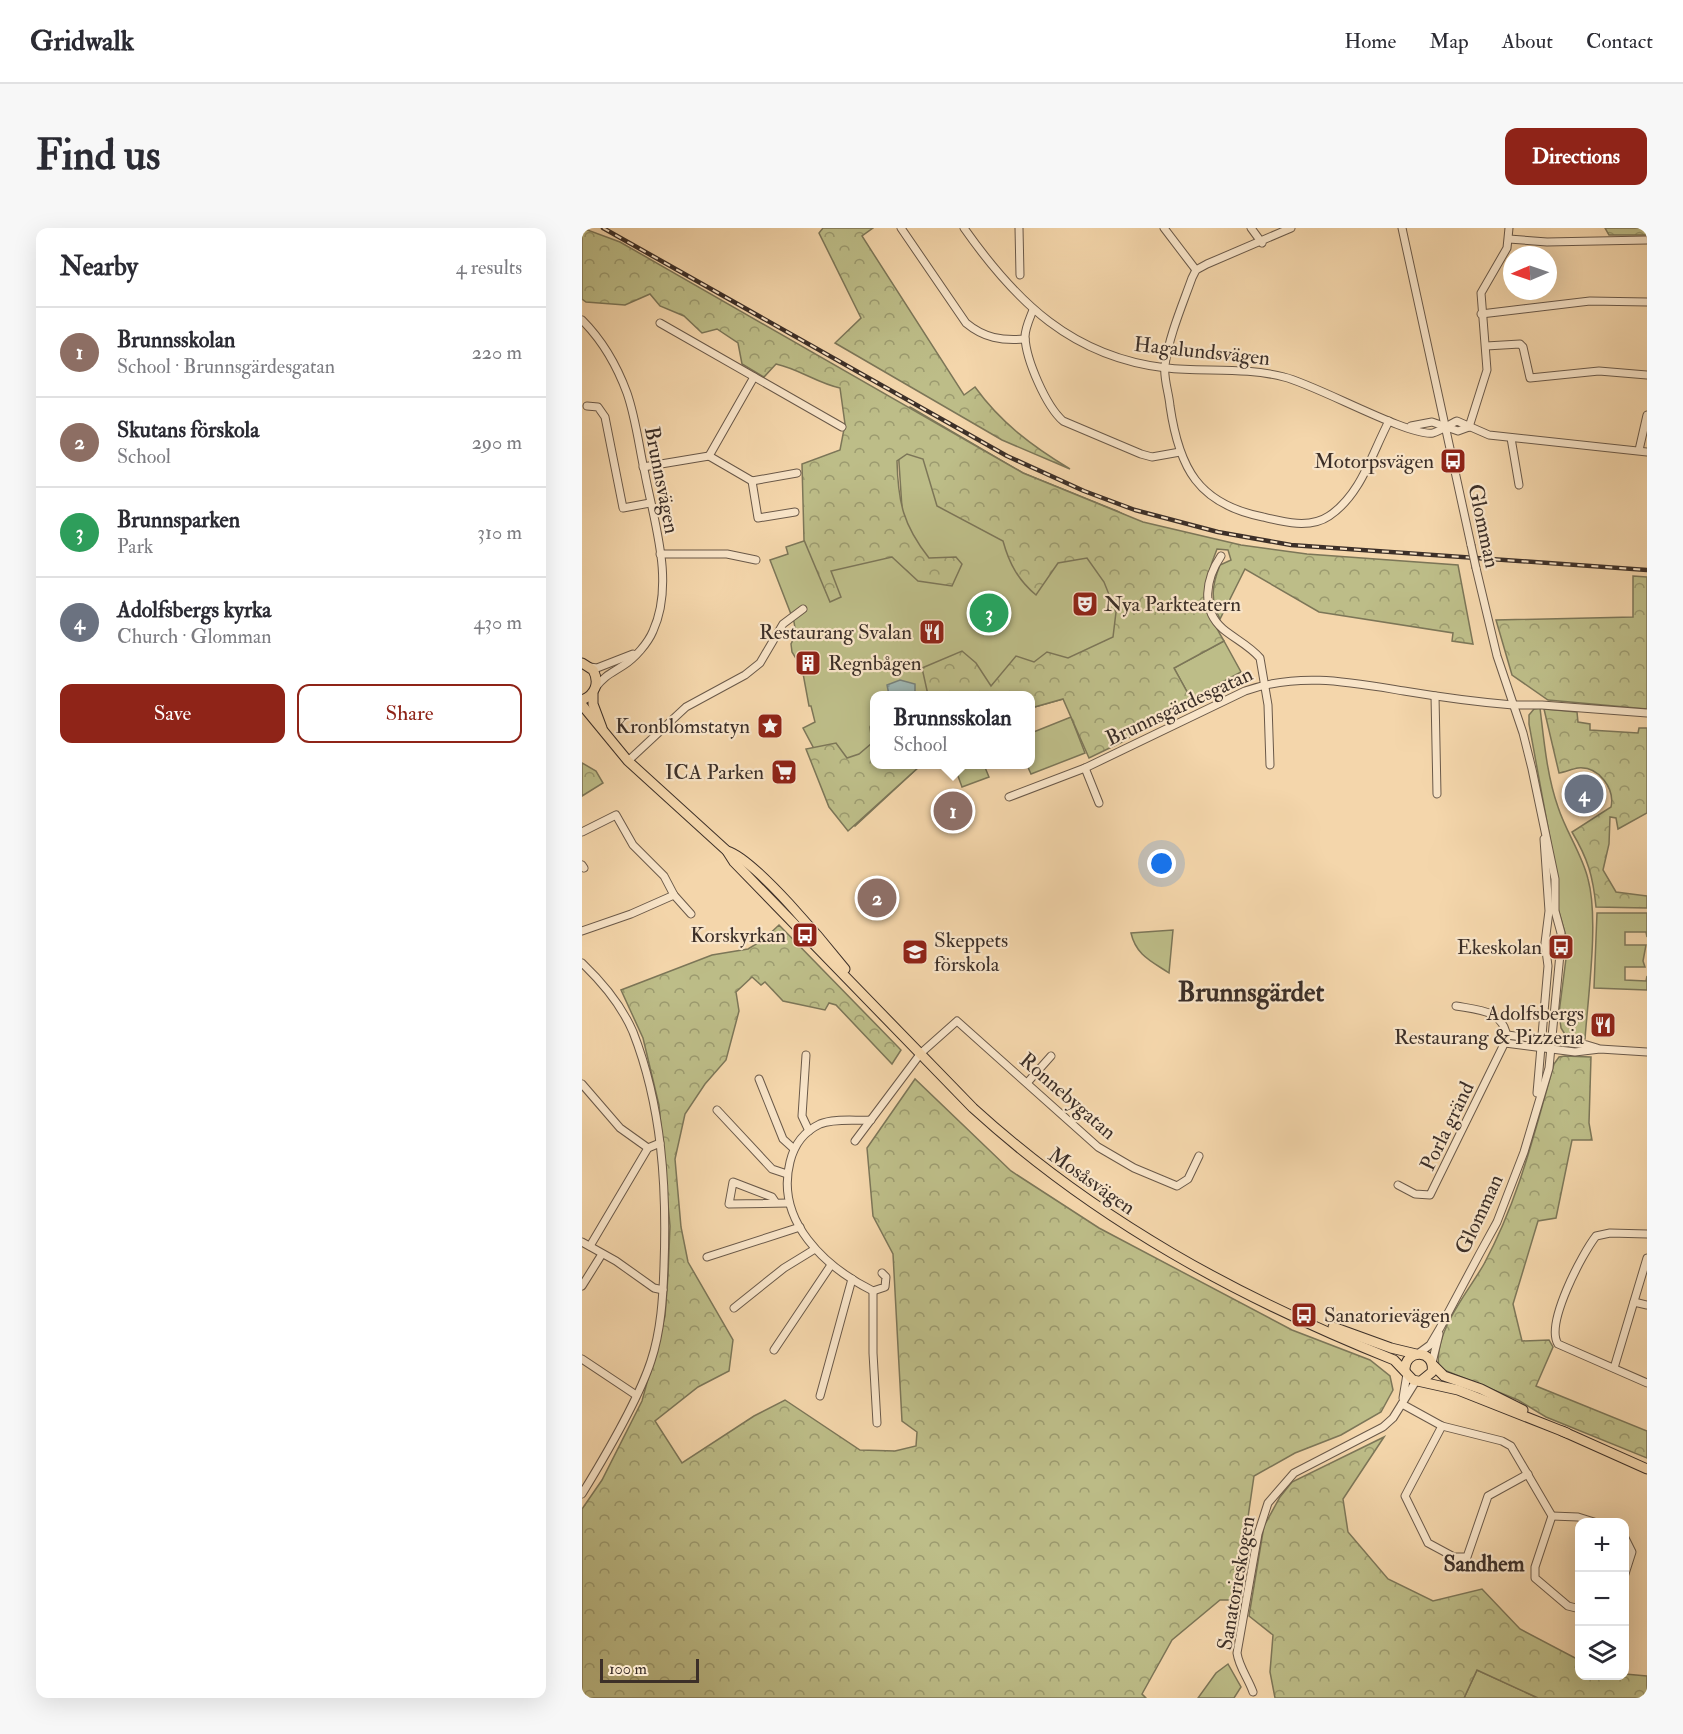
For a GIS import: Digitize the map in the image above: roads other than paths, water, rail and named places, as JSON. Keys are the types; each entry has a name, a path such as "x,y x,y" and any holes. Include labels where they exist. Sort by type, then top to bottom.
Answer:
{"main road":[{"name":"Mosåsvägen","path":"586,665 596,674 593,704 602,730"},
{"path":"582,700 594,691"},
{"name":"Mosåsvägen","path":"582,705 628,761 728,852 734,862 1008,1140 1088,1202 1160,1249 1211,1276 1357,1340 1418,1353"},
{"name":"Mosåsvägen","path":"1357,1340 1394,1360 1406,1373"},
{"path":"1567,1433 1495,1396 1444,1376 1432,1364 1428,1356 1418,1353 1408,1359 1406,1373 1418,1381 1458,1390 1567,1433 1647,1469"},
{"path":"1418,1381 1430,1376 1432,1364"}],"street":[{"path":"901,228 966,323 977,332 993,338 1025,339"},
{"name":"Hagalundsvägen","path":"964,228 1008,286 1033,310 1075,340 1098,352 1165,368 1282,376 1306,384 1389,421 1407,426 1432,422 1443,426"},
{"path":"1019,228 1020,275"},
{"path":"1164,228 1196,270"},
{"path":"1251,228 1262,243"},
{"path":"1291,228 1262,243 1196,270 1171,339 1165,368 1180,452 1198,485 1228,508 1270,519 1303,524 1318,522 1335,512 1360,482 1389,421"},
{"name":"Glomman","path":"1402,228 1443,426 1492,637 1526,742 1556,879 1555,910 1561,939 1552,1050 1524,1152 1497,1222 1430,1345 1418,1353"},
{"path":"1469,427 1487,370 1481,293 1507,248 1509,228"},
{"path":"1509,239 1547,242 1647,240"},
{"path":"1481,314 1590,302 1647,302"},
{"path":"1033,310 1025,339 1048,404 1063,421 1152,457 1180,452"},
{"name":"Brunnsvägen","path":"582,320 607,351 623,383 632,410 660,554 663,584 654,629 625,665 604,676 594,691"},
{"path":"660,323 842,427"},
{"path":"1486,346 1520,344 1523,347 1530,378 1599,371 1647,375"},
{"path":"709,456 754,377"},
{"path":"587,406 598,407 605,417 624,508 650,503"},
{"path":"1443,426 1457,421 1480,433 1643,451 1647,415"},
{"path":"1511,438 1519,485"},
{"path":"643,467 709,456 752,481 797,473"},
{"path":"752,481 758,518 795,512"},
{"path":"660,554 727,554 756,560"},
{"path":"1221,556 1207,585 1210,610 1222,628 1260,658 1265,684 1270,765"},
{"path":"628,761 686,706 745,675 760,663 783,624 802,609"},
{"path":"586,665 597,668 636,653"},
{"name":"Brunnsgärdesgatan","path":"1008,797 1085,768 1265,684 1294,679 1332,679 1435,696 1513,705 1647,713"},
{"path":"1435,696 1437,794"},
{"path":"1085,768 1099,803"},
{"path":"582,832 616,815 633,845 664,876 675,895 691,914"},
{"name":"Glomman","path":"1536,1109 1548,966 1545,938 1549,911 1545,885 1544,828"},
{"path":"582,931 631,914 675,895"},
{"path":"582,963 613,996 633,1032 649,1079 660,1143 664,1209 663,1290 652,1360 636,1395 582,1494"},
{"path":"1456,1006 1492,1013 1500,1020 1506,1039"},
{"name":"Ronnebygatan","path":"921,1053 957,1021 1098,1147 1170,1184 1184,1184 1199,1156"},
{"path":"1506,1039 1553,1040 1600,1049"},
{"path":"1506,1039 1552,1050 1575,1052 1600,1049 1647,1052"},
{"name":"Porla gränd","path":"1398,1185 1415,1194 1430,1195 1506,1039"},
{"path":"855,1141 921,1053"},
{"path":"806,1056 802,1116 809,1131"},
{"path":"1027,1083 1051,1056"},
{"path":"759,1078 783,1139 794,1149"},
{"path":"582,1084 620,1128 648,1148"},
{"path":"717,1110 772,1168 787,1174"},
{"path":"871,1120 825,1123 809,1131 794,1149 787,1174 789,1203 800,1227 815,1249 831,1265 873,1291 885,1287 886,1277 882,1273"},
{"path":"590,1246 648,1148 660,1143"},
{"path":"776,1203 772,1197 733,1182 729,1204 789,1203"},
{"path":"707,1257 800,1227"},
{"path":"1647,1234 1610,1233 1596,1236 1568,1286 1555,1334 1558,1344 1647,1383"},
{"path":"582,1242 654,1288 663,1290"},
{"path":"734,1308 784,1268 815,1249"},
{"path":"582,1286 602,1254"},
{"path":"1614,1368 1647,1258"},
{"path":"774,1350 831,1265"},
{"path":"820,1396 852,1279"},
{"path":"873,1291 873,1353 877,1423"},
{"path":"1635,1302 1647,1305"},
{"name":"Glomman","path":"1432,1364 1440,1328"},
{"path":"582,1359 636,1395"},
{"path":"1402,1404 1406,1373"},
{"path":"1402,1404 1418,1381"},
{"path":"1402,1404 1442,1426 1511,1446 1552,1516 1536,1567 1535,1578 1568,1606 1575,1608"},
{"name":"Sanatorieskogen","path":"1253,1692 1249,1678 1239,1664 1237,1653 1258,1534 1268,1503 1294,1473 1375,1433 1393,1418 1402,1404"},
{"path":"1442,1426 1405,1496 1428,1543 1454,1557 1467,1557 1488,1496 1528,1474"},
{"path":"1552,1516 1581,1518"},
{"path":"1629,1546 1632,1552 1629,1561"}],"water":[{"path":"900,680 915,684 915,691 888,691 887,685"}],"railway":[{"path":"603,228 1007,456 1084,491 1135,510 1218,532 1291,545 1647,570"}],"place":[{"name":"Motorpsvägen","path":"1453,461"},
{"name":"Nya Parkteatern","path":"1085,604"},
{"name":"Brunnsparken","path":"989,613"},
{"name":"Restaurang Svalan","path":"932,632"},
{"name":"Regnbågen","path":"808,663"},
{"name":"Kronblomstatyn","path":"770,726"},
{"name":"ICA Parken","path":"784,772"},
{"name":"Adolfsbergs kyrka","path":"1584,794"},
{"name":"Brunnsskolan","path":"953,811"},
{"name":"Skutans förskola","path":"877,898"},
{"name":"Korskyrkan","path":"805,935"},
{"name":"Ekeskolan","path":"1561,947"},
{"name":"Skeppets förskola","path":"915,952"},
{"name":"Adolfsbergs Restaurang & Pizzeria","path":"1603,1025"},
{"name":"Sanatorievägen","path":"1304,1315"}],"district":[{"name":"Brunnsgärdet","path":"1251,992"},
{"name":"Sandhem","path":"1484,1563"}]}
